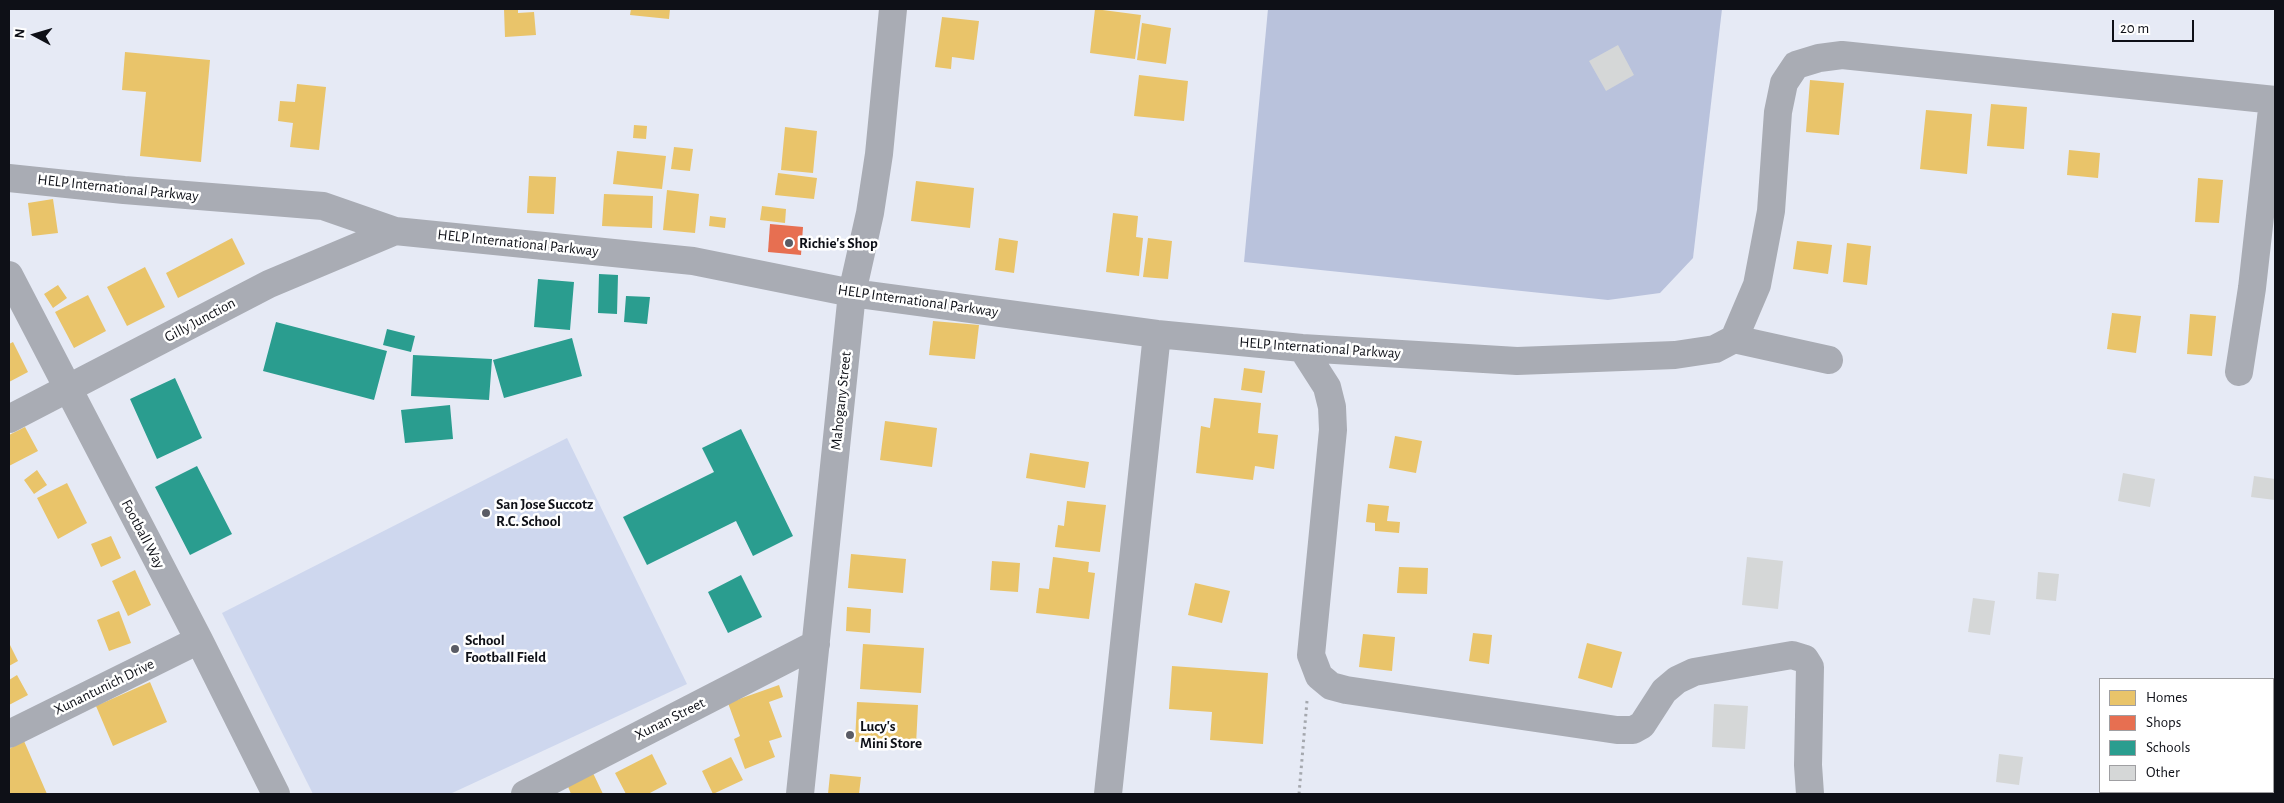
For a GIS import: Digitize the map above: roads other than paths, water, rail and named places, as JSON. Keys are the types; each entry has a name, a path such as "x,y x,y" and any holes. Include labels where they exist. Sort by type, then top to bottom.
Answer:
{"street":[{"name":"Mahogany Street","path":"800,794 852,293 870,212 877,164 892,9"},
{"path":"1829,360 1734,339 1757,285 1771,211 1778,112 1784,82 1796,65 1819,58 1842,55 2274,100 2252,288 2239,372"},
{"name":"HELP International Parkway","path":"9,178 323,206 395,231 693,260 852,293 1157,334 1302,348 1517,361 1675,355 1715,349 1734,339"},
{"name":"Gilly Junction","path":"9,419 269,284 395,231"},
{"name":"Football Way","path":"9,275 199,640 276,794"},
{"path":"1108,794 1157,334"},
{"path":"1302,348 1327,388 1332,407 1332,430 1311,656 1319,676 1331,686 1346,690 1617,730 1633,730 1642,725 1664,691 1677,680 1694,672 1792,655 1805,659 1810,667 1808,765 1810,794"},
{"name":"Xunantunich Drive","path":"9,734 199,640"},
{"name":"Xunan Street","path":"525,794 816,644"}],"place":[{"name":"Richie's Shop","path":"789,243"},
{"name":"San Jose Succotz R.C. School","path":"486,513"},
{"name":"School Football Field","path":"455,649"},
{"name":"Lucy's Mini Store","path":"850,735"}]}
